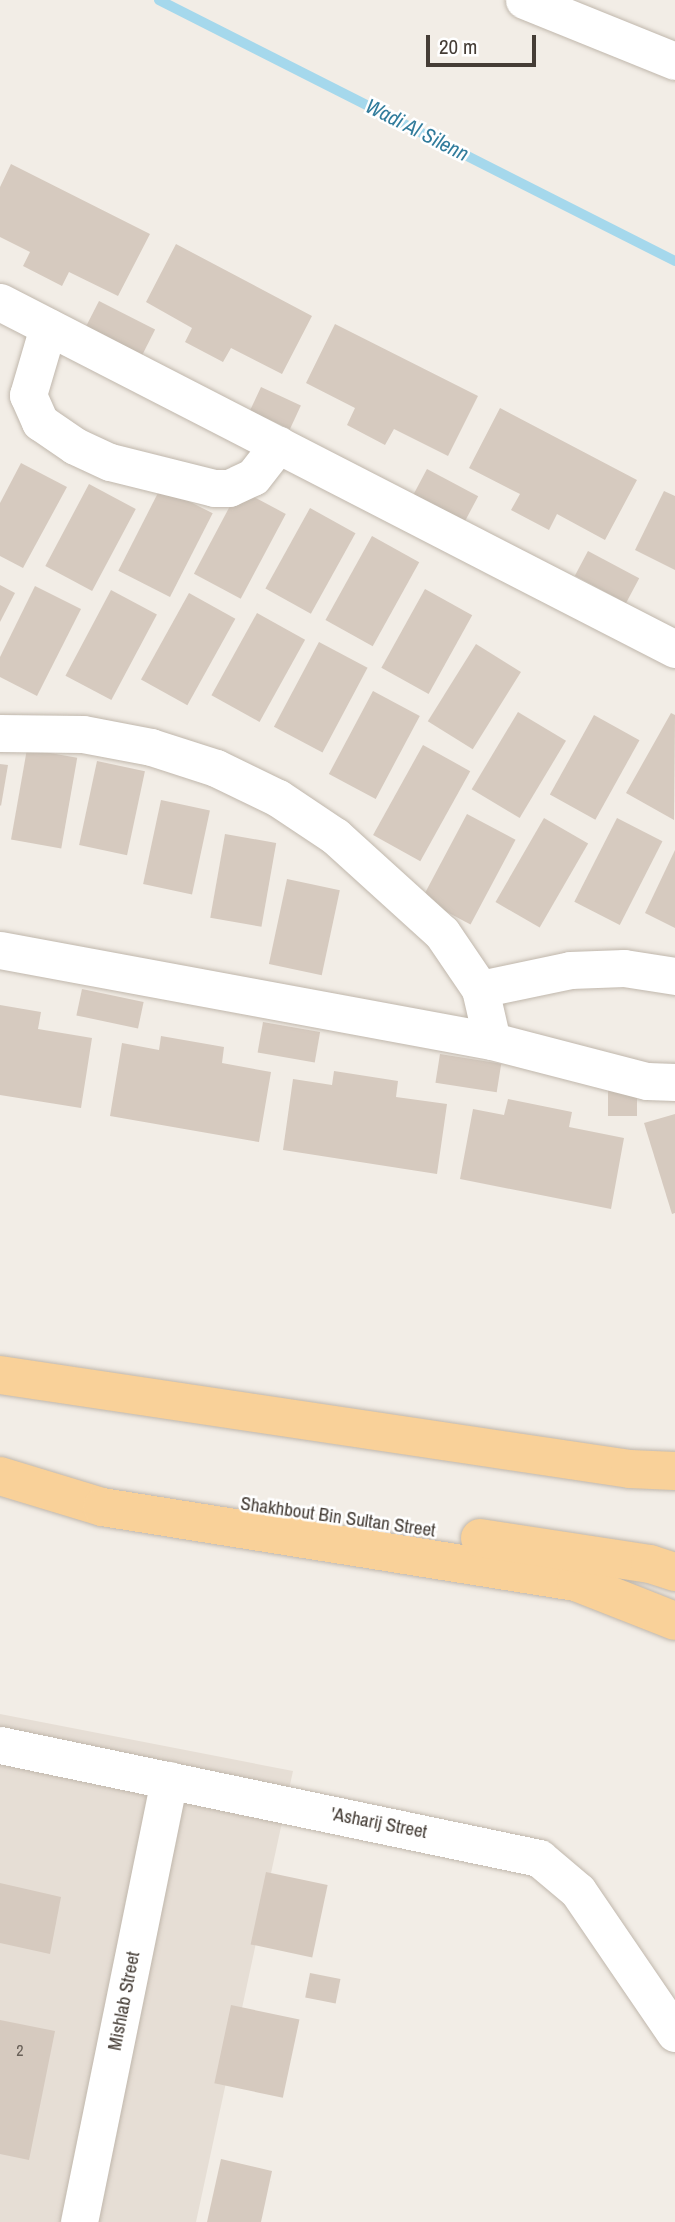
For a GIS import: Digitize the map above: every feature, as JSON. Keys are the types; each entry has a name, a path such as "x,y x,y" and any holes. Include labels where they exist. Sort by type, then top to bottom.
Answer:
{"main road":[{"path":"0,1375 630,1469 675,1471"},
{"name":"Shakhbout Bin Sultan Street","path":"0,1471 601,1556 675,1572"},
{"path":"0,1476 102,1507 576,1582 675,1621"}],"street":[{"path":"524,0 675,61"},
{"path":"0,302 675,649"},
{"path":"48,327 29,384 30,402 40,422 75,446 166,478 221,488 253,477 278,445"},
{"path":"0,733 83,734 151,747 216,768 278,798 389,880 442,933 480,989 492,1041"},
{"path":"0,950 492,1041 648,1081 675,1082"},
{"path":"480,989 570,970 624,968 675,976"},
{"name":"'Asharij Street","path":"0,1745 539,1858 578,1891 675,2033"},
{"name":"Mishlab Street","path":"79,2222 169,1780"}],"shaded area":[{"path":"0,1714 293,1771 196,2222 0,2222"}],"building":[{"path":"11,164 150,234 118,296 69,272 62,286 23,266 30,252 0,237 0,187"},
{"path":"176,244 312,316 282,374 231,348 223,362 185,342 192,328 146,302"},
{"path":"99,301 155,330 142,355 86,327"},
{"path":"335,324 478,396 448,456 394,429 385,445 347,425 355,408 306,383"},
{"path":"261,387 301,406 290,429 250,411"},
{"path":"500,408 637,480 605,540 557,514 549,530 511,510 520,494 469,468"},
{"path":"21,463 67,487 23,568 0,556 0,503"},
{"path":"427,469 478,496 464,523 413,495"},
{"path":"89,484 136,509 92,591 45,566"},
{"path":"161,487 213,513 170,597 118,571"},
{"path":"239,489 286,514 241,599 194,574"},
{"path":"664,491 675,496 675,570 635,550"},
{"path":"310,508 355,533 311,614 265,588"},
{"path":"372,536 419,562 373,646 325,620"},
{"path":"588,551 639,578 626,603 575,576"},
{"path":"0,585 15,593 0,622"},
{"path":"35,586 81,609 37,696 0,677 0,657"},
{"path":"425,589 472,615 429,694 381,668"},
{"path":"111,590 157,614 111,700 65,676"},
{"path":"189,593 235,619 187,705 141,680"},
{"path":"257,613 305,640 260,722 211,695"},
{"path":"319,642 368,668 322,753 274,727"},
{"path":"476,644 521,672 473,749 428,721"},
{"path":"373,691 420,716 376,799 329,774"},
{"path":"518,712 566,741 520,818 472,789"},
{"path":"671,713 675,715 674,820 626,793"},
{"path":"594,715 639,740 595,820 550,795"},
{"path":"423,745 470,771 420,861 373,835"},
{"path":"27,749 77,758 61,848 11,840"},
{"path":"97,761 145,771 127,855 79,845"},
{"path":"0,764 8,765 1,806 0,805"},
{"path":"161,800 210,810 192,895 143,884"},
{"path":"467,814 516,840 470,925 422,899"},
{"path":"544,818 588,843 540,928 496,902"},
{"path":"617,818 662,841 620,925 574,902"},
{"path":"225,834 276,843 261,927 210,918"},
{"path":"675,850 675,928 645,913"},
{"path":"287,879 340,890 322,975 269,964"},
{"path":"82,989 144,1002 138,1029 76,1015"},
{"path":"0,1005 41,1012 38,1029 92,1038 81,1108 0,1095"},
{"path":"263,1022 320,1032 315,1063 258,1053"},
{"path":"161,1036 224,1047 222,1063 271,1072 259,1142 110,1116 122,1043 159,1050"},
{"path":"440,1054 501,1064 497,1092 435,1083"},
{"path":"334,1071 398,1081 396,1097 447,1104 437,1174 283,1150 293,1079 332,1085"},
{"path":"608,1089 637,1089 637,1116 608,1116"},
{"path":"508,1099 572,1112 569,1127 624,1138 611,1209 460,1179 473,1109 504,1115"},
{"path":"675,1114 675,1213 672,1214 644,1123"},
{"path":"266,1872 328,1885 312,1957 251,1944"},
{"path":"0,1883 61,1897 50,1954 0,1943"},
{"path":"310,1973 340,1979 336,2003 305,1998"},
{"path":"231,2005 299,2020 283,2098 214,2083"},
{"path":"0,2020 55,2031 29,2160 0,2154"},
{"path":"221,2159 272,2171 261,2222 207,2222"}],"waterway":[{"name":"Wadi Al Silenn","path":"159,0 675,261"}]}
